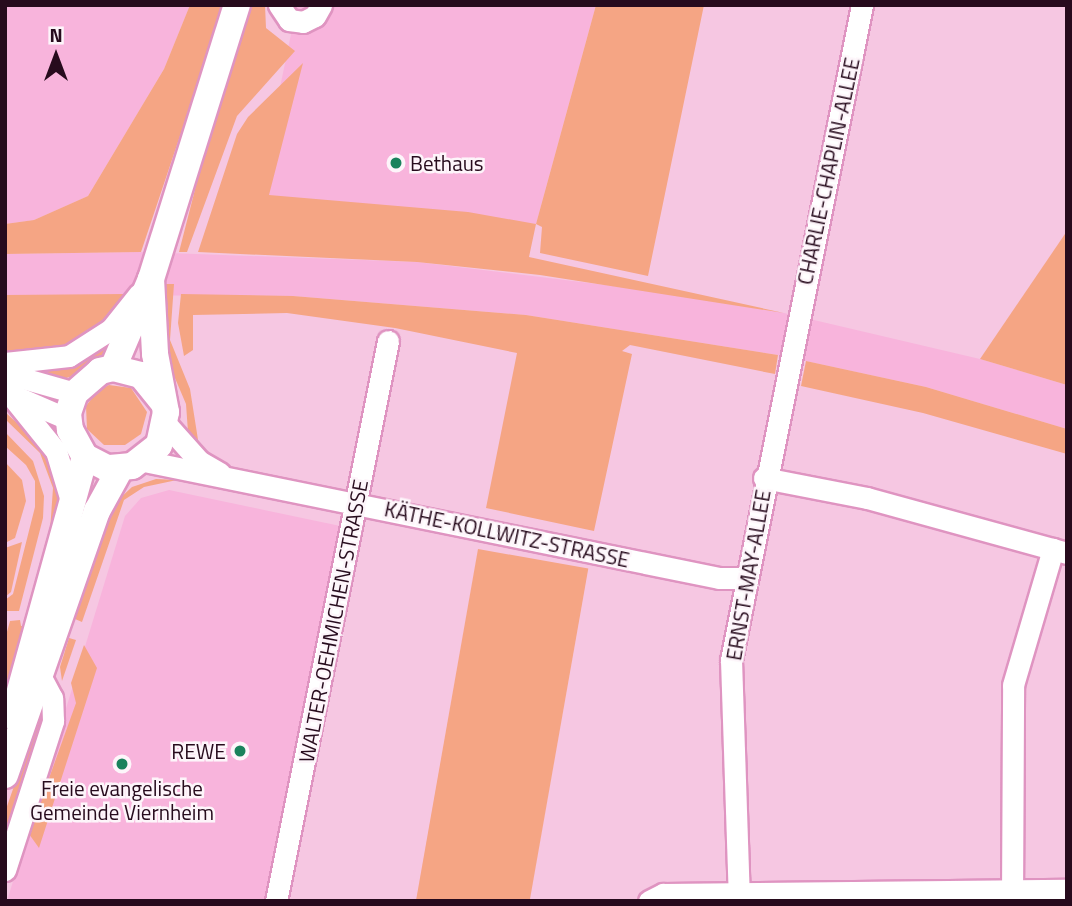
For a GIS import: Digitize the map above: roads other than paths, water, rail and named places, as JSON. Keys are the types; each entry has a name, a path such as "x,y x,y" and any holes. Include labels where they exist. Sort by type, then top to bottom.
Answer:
{"main road":[{"path":"113,368 151,279 237,5"},
{"path":"5,775 42,679 97,511 132,465 159,445 165,413 151,279"},
{"path":"5,745 85,457 68,419 75,393 89,377 113,368 141,375 165,413"},
{"path":"85,457 107,468 132,465"}],"street":[{"path":"279,5 289,20 303,22 315,16 321,5"},
{"name":"CHARLIE-CHAPLIN-ALLEE","path":"794,337 862,5"},
{"path":"5,363 69,356 94,343 151,279"},
{"name":"ERNST-MAY-ALLEE","path":"739,897 731,660 764,478 794,337"},
{"name":"WALTER-OEHMICHEN-STRASSE","path":"276,901 388,341"},
{"path":"6,386 75,393"},
{"path":"6,386 68,419"},
{"path":"6,386 56,451 72,508"},
{"name":"KÄTHE-KOLLWITZ-STRASSE","path":"165,413 200,461 227,478"},
{"name":"KÄTHE-KOLLWITZ-STRASSE","path":"132,465 227,478 356,502 719,578 746,578"},
{"path":"764,478 867,498 1060,551 1013,685 1012,896"},
{"path":"5,870 53,721 52,698 42,679"},
{"path":"649,901 663,894 739,897 1012,896 1067,890"}],"place":[{"name":"Bethaus","path":"396,163"},
{"name":"REWE","path":"240,751"},
{"name":"Freie evangelische Gemeinde Viernheim","path":"122,764"}]}
